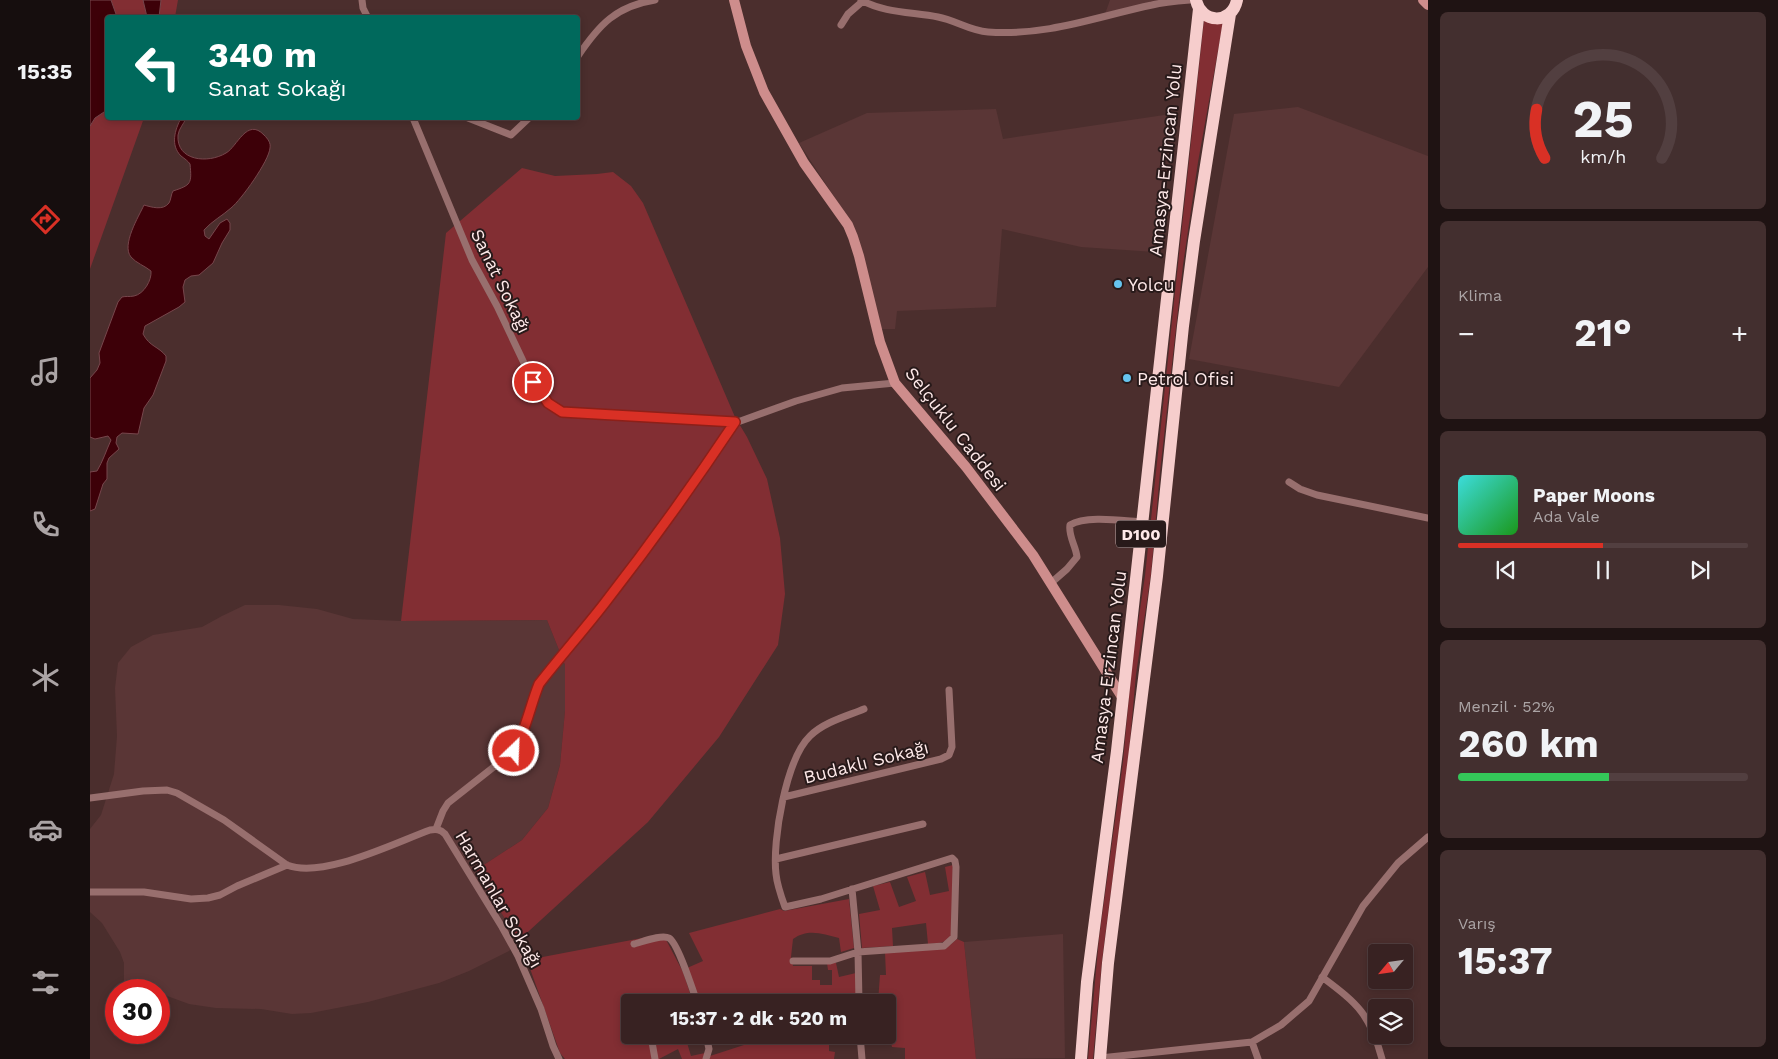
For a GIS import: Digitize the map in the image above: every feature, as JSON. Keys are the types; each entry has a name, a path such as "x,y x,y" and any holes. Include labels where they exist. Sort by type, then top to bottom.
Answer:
{"highway":[{"name":"Amasya-Erzincan Yolu","path":"1100,1058 1108,963 1157,576 1184,317 1194,241 1230,14 1235,9 1237,0"},
{"name":"Amasya-Erzincan Yolu","path":"1081,1059 1087,982 1117,751 1143,522 1197,5"},
{"path":"1197,5 1204,15 1214,19 1224,18 1230,14"}],"street":[{"path":"362,0 367,15"},
{"path":"580,53 588,40 615,14 628,6 655,0"},
{"name":"Selçuklu Caddesi","path":"734,0 752,62 776,116 804,163 848,225 859,256 880,342 896,382 1008,521 1051,583 1122,697"},
{"path":"841,25 848,14 862,0 881,8 947,19 979,32 1002,33 1061,28 1152,5 1190,0"},
{"path":"1423,0 1428,4"},
{"name":"Sanat Sokağı","path":"414,120 472,260 497,306 533,382 548,403 562,412 735,422 796,401 842,388 896,382"},
{"path":"473,120 511,135 527,120"},
{"path":"436,829 448,803 514,751 522,736 539,684 603,605 654,537 735,422"},
{"path":"1289,482 1300,489 1317,495 1428,518"},
{"path":"1051,583 1077,557 1077,550 1069,530 1070,525 1073,523 1098,520 1143,522"},
{"name":"Budaklı Sokağı","path":"784,797 941,759 949,755 952,747 950,690"},
{"name":"Budaklı Sokağı","path":"793,961 830,961 858,952 944,946 954,937 955,861 952,858 804,904 784,907 776,874 776,858 786,782 792,765 804,742 812,734 830,723 864,709"},
{"path":"90,798 143,791 167,790 177,793 224,820 287,866"},
{"path":"776,858 922,824"},
{"name":"Harmanlar Sokağı","path":"287,866 297,869 335,865 430,830 436,829 445,834 512,945 539,1002 559,1059"},
{"path":"1100,1058 1252,1042 1281,1025 1309,1001 1363,906 1398,863 1428,837"},
{"path":"90,892 144,892 191,898 208,898 220,895 236,886 287,866"},
{"path":"852,889 860,994"},
{"path":"634,944 661,937 671,940 694,994"},
{"path":"1322,977 1348,997 1366,1015 1376,1037 1382,1059"},
{"path":"1252,1042 1258,1059"},
{"path":"652,1044 655,1059"},
{"path":"706,1059 707,1044"},
{"path":"861,1044 862,1059"}],"shaded area":[{"path":"90,0 111,0 116,15 105,15 105,111 95,118 90,126"},
{"path":"111,0 143,0 147,15 116,15"},
{"path":"143,0 161,0 159,15 147,15"},
{"path":"161,0 178,0 175,15 159,15"},
{"path":"1110,0 1162,0 1105,14"},
{"path":"1204,19 1223,23 1198,162 1183,265 1160,472 1151,574 1136,674 1129,752 1102,961 1093,1059 1088,1059 1099,938 1123,762 1132,663 1145,576"},
{"path":"1298,107 1428,156 1428,267 1339,387 1189,359 1234,114"},
{"path":"996,109 1003,139 1171,114 1155,252 1081,247 1002,229 996,307 897,311 895,329 881,329 842,209 799,143 867,113"},
{"path":"105,111 105,120 143,120 90,269 90,126 95,118"},
{"path":"180,120 185,120 178,135 179,144 182,150 194,158 211,158 226,153 247,131 252,129 258,130 265,137 270,143 270,148 260,171 241,197 231,208 204,230 205,236 209,239 220,223 227,219 230,223 230,230 213,263 199,275 191,276 185,280 183,287 185,302 145,326 143,334 148,342 166,356 166,361 153,395 144,408 138,434 122,433 117,437 116,443 119,449 109,458 107,463 107,479 103,484 95,509 90,511 90,472 97,471 111,440 108,436 95,439 90,437 90,378 100,363 99,353 118,302 122,297 141,293 147,286 150,278 151,271 133,259 128,252 129,238 144,205 157,208 164,207 170,202 173,191 189,183 191,176 190,164 181,156 176,147 175,132"},
{"path":"522,168 555,176 613,172 631,186 643,203 735,417 767,479 780,538 785,594 778,645 719,737 648,822 518,941 476,870 522,840 548,808 560,765 565,711 565,665 547,620 401,621 446,233"},
{"path":"245,605 279,605 317,609 353,619 401,621 547,620 565,665 565,711 560,765 548,808 522,840 476,870 518,941 509,951 469,971 439,983 368,1002 311,1013 292,1014 261,1009 216,1008 189,1004 170,997 170,979 124,979 124,963 120,952 102,923 90,912 90,829 101,815 114,774 117,736 115,688 118,663 131,647 153,635 202,627"},
{"path":"953,865 952,934 947,940 928,944 926,923 892,928 893,946 862,948 859,914 880,910 873,886 890,882 899,907 916,901 907,877 925,872 930,895 949,891 945,867"},
{"path":"849,899 854,948 841,952 839,938 810,933 793,939 791,957 793,966 812,966 812,980 820,980 820,985 832,985 832,970 828,970 827,963 836,963 839,977 856,973 856,994 696,994 687,968 703,961 689,933 780,909 784,911"},
{"path":"663,934 683,972 690,994 621,994 621,1044 687,1044 691,1056 705,1053 703,1059 682,1059 678,1049 659,1059 565,1059 560,1053 527,960"},
{"path":"1063,934 1065,1058 976,1059 964,942"},
{"path":"957,939 964,942 976,1059 905,1059 905,1048 892,1047 891,1044 896,1044 896,994 879,994 880,975 886,975 885,952 950,945"},
{"path":"747,1044 829,1044 829,1051 835,1052 834,1059 710,1059 710,1056"}],"place":[{"name":"Yolcu","path":"1118,284"},
{"name":"Petrol Ofisi","path":"1127,378"}],"route":[{"path":"514,751 522,736 539,684 603,605 654,537 735,422 562,412 548,403 533,382"}]}
